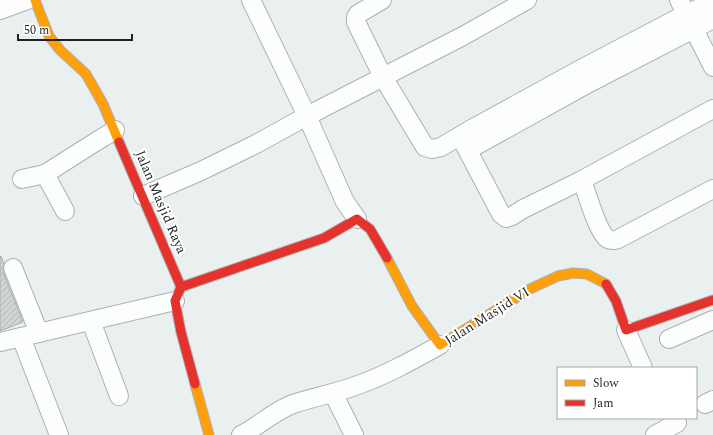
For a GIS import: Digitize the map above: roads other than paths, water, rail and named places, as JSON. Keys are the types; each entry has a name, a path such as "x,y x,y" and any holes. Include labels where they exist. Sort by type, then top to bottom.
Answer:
{"street":[{"path":"0,10 27,0"},
{"name":"Jalan Masjid Raya","path":"34,0 49,36 60,50 86,74 103,104 143,196 178,294 181,332 209,435"},
{"path":"251,0 307,116 345,202 357,219 370,229 412,306 440,345"},
{"path":"382,0 358,14 356,17 356,22 383,77 425,147 432,149 464,143 589,83 687,14 713,2"},
{"path":"143,196 201,171 256,144 307,116 463,36 527,0"},
{"path":"687,14 713,19"},
{"path":"687,14 713,67"},
{"path":"464,143 501,214 506,218 582,180 713,109"},
{"path":"22,179 45,174 115,130"},
{"path":"45,174 65,210"},
{"path":"582,180 593,213 604,237 609,240 620,238 713,188"},
{"path":"0,342 91,321 178,294 324,238 357,219"},
{"path":"13,268 39,333"},
{"name":"Jalan Masjid VI","path":"241,435 278,411 358,385 386,374 440,345 494,312 518,295 549,280 566,274 580,272 593,275 606,284 614,297 626,330"},
{"path":"643,367 626,330 713,300"},
{"path":"668,339 713,320"},
{"path":"91,321 119,396"},
{"path":"21,337 59,435"},
{"path":"333,393 354,435"},
{"path":"655,435 678,425"}]}
